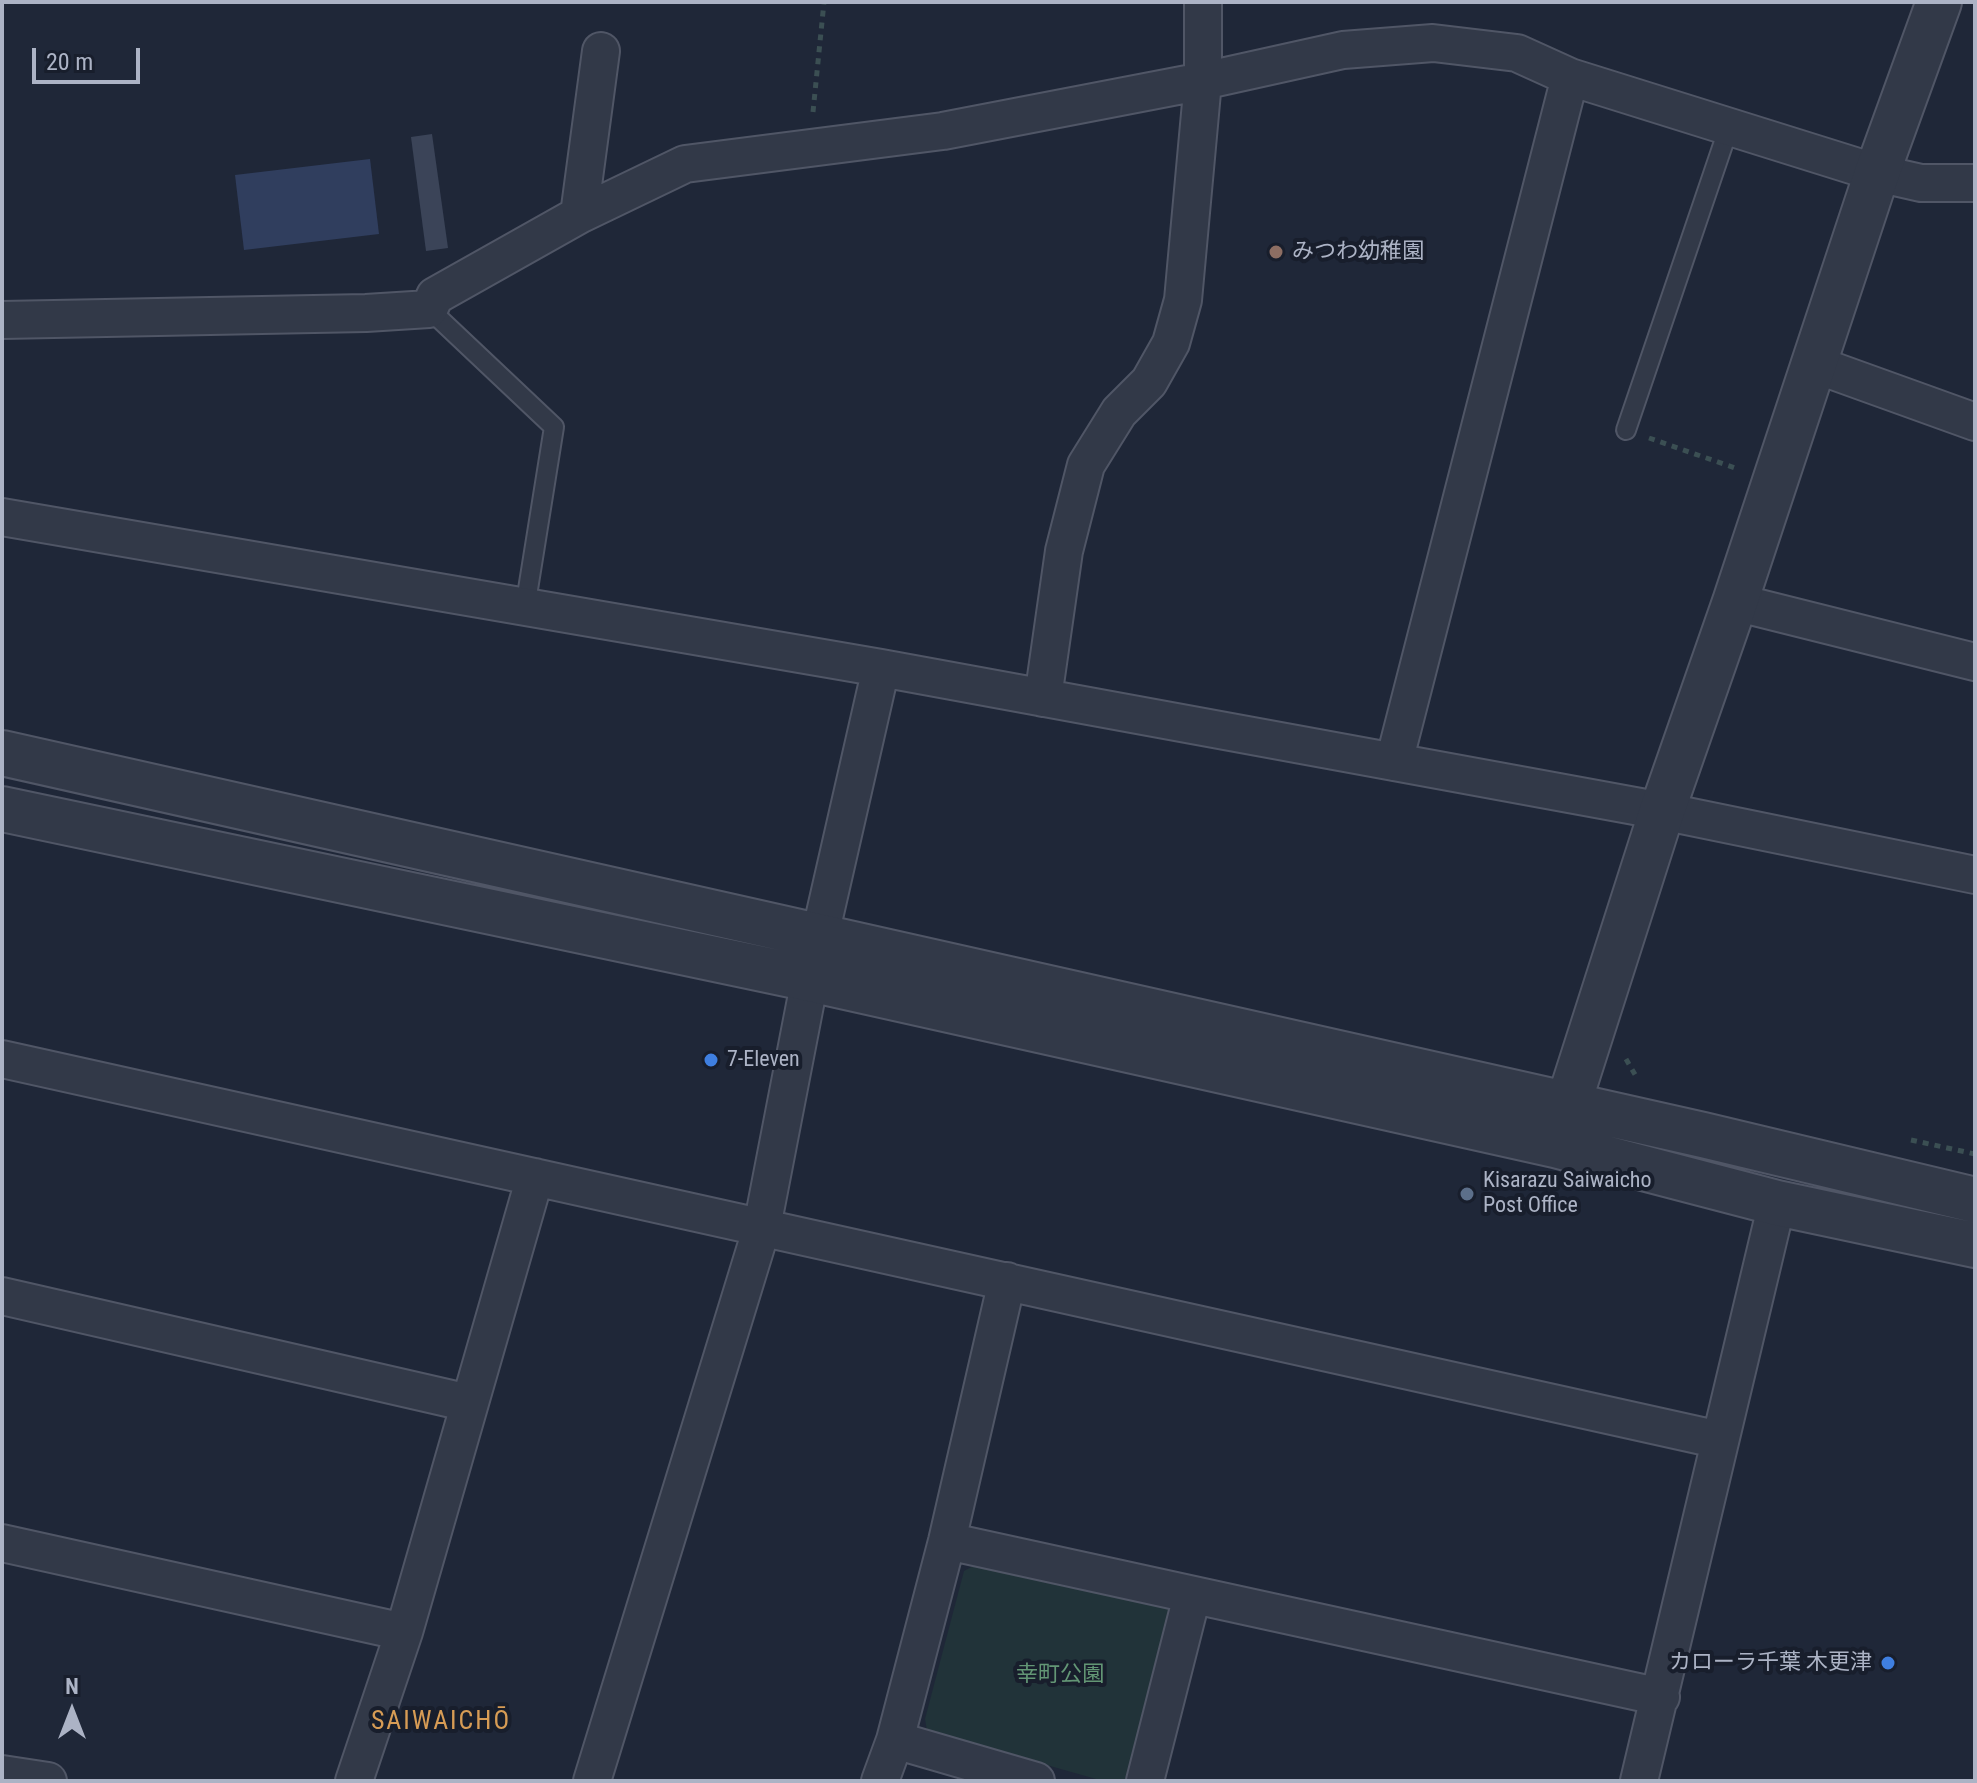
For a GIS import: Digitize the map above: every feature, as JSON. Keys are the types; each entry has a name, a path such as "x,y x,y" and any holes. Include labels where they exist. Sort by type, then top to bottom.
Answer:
{"street":[{"path":"1043,698 1064,551 1086,465 1119,412 1149,382 1171,343 1183,300 1203,81 1203,2"},
{"path":"1562,1125 1662,811 1735,602 1877,173 1939,2"},
{"path":"2,320 429,309 435,296 579,215 685,164 943,131 1203,81 1343,50 1433,43 1517,53 1570,77 1877,173 1921,183 1975,183"},
{"path":"579,215 601,51"},
{"path":"1394,762 1570,77"},
{"path":"1814,364 1975,422"},
{"path":"2,517 881,668 1662,811 1975,875"},
{"path":"1735,602 1975,662"},
{"path":"592,1781 762,1227 814,959 881,668"},
{"path":"2,753 814,959 1562,1125 1975,1200"},
{"path":"2,809 814,959"},
{"path":"2,1059 1720,1440"},
{"path":"1562,1125 1777,1203 1975,1245"},
{"path":"354,1781 404,1632 535,1177"},
{"path":"1639,1781 1777,1203"},
{"path":"880,1781 895,1740 947,1541 1007,1281"},
{"path":"2,1296 469,1403"},
{"path":"947,1541 1661,1697"},
{"path":"2,1543 404,1632"},
{"path":"1145,1781 1192,1596"},
{"path":"895,1740 1036,1781"},
{"path":"2,1774 48,1781"}],"lane":[{"path":"1626,430 1729,127"},
{"path":"429,309 554,427 525,608"}],"path":[{"path":"813,146 813,112 824,2"},
{"path":"1626,430 1741,470"},
{"path":"1625,1057 1638,1080"},
{"path":"1898,1137 1975,1154"}],"green space":[{"name":"幸町公園","path":"979,1563 1170,1609 1173,1621 1133,1781 1103,1781 927,1731 925,1719 964,1571"}],"water":[{"path":"370,159 379,234 244,250 235,175"}],"building":[{"path":"432,134 448,248 426,251 411,137"}],"place":[{"name":"みつわ幼稚園","path":"1276,252"},
{"name":"7-Eleven","path":"711,1060"},
{"name":"Kisarazu Saiwaicho Post Office","path":"1467,1194"},
{"name":"カローラ千葉 木更津","path":"1888,1663"}],"district":[{"name":"SAIWAICHŌ","path":"441,1722"}]}
